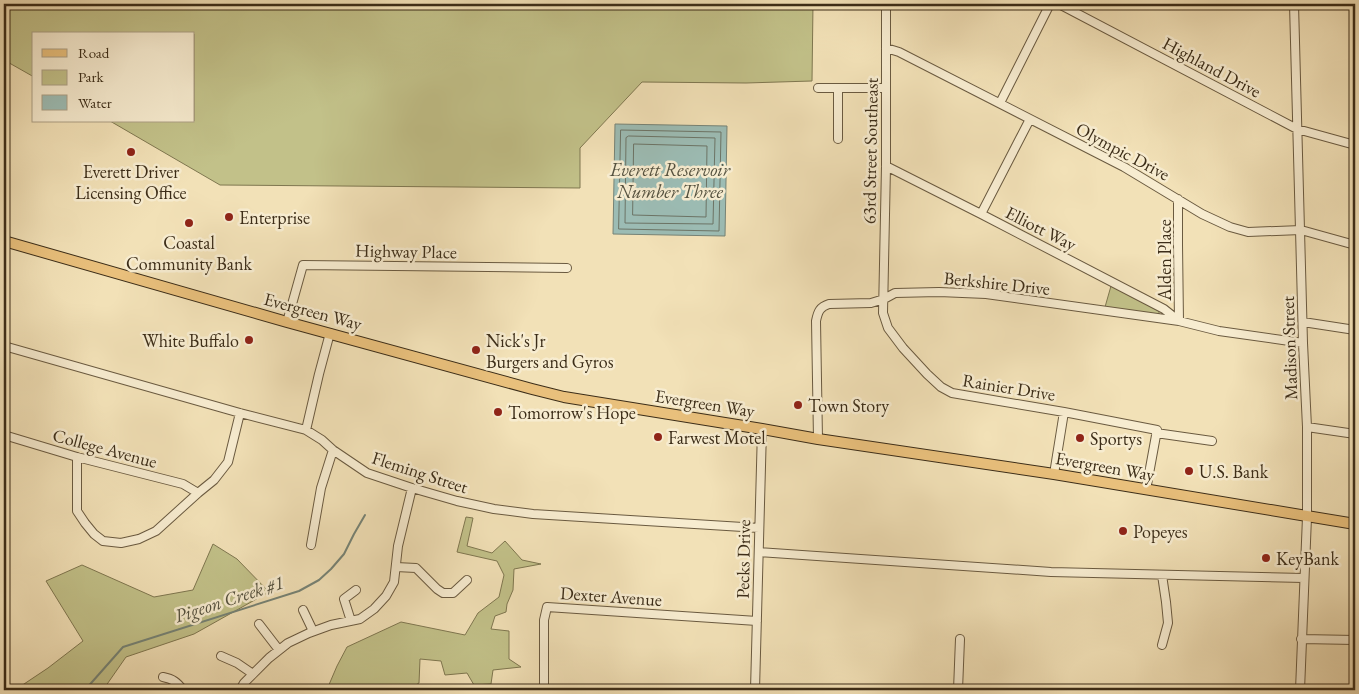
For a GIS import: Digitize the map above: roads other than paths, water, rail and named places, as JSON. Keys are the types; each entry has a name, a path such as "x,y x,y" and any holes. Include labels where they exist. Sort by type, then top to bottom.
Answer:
{"main road":[{"name":"Evergreen Way","path":"4,241 287,322 564,397 762,428 818,439 1054,474 1355,524"}],"street":[{"name":"63rd Street Southeast","path":"884,299 886,4"},
{"path":"1000,103 1050,4"},
{"name":"Highland Drive","path":"1059,4 1297,129 1355,145"},
{"name":"Madison Street","path":"1294,4 1307,427 1307,517 1300,690"},
{"name":"Olympic Drive","path":"886,48 899,52 1124,167 1202,214 1230,227 1248,232 1301,230 1355,245"},
{"path":"818,88 886,88"},
{"path":"838,88 838,139"},
{"path":"981,214 1030,119"},
{"name":"Elliott Way","path":"886,166 1164,309 1179,321"},
{"name":"Alden Place","path":"1178,199 1179,321"},
{"name":"Highway Place","path":"287,322 303,265 567,268"},
{"name":"Berkshire Drive","path":"818,439 816,320 818,311 830,304 871,303 884,299 895,292 986,294 1179,321 1219,331 1304,344"},
{"name":"Rainier Drive","path":"884,299 883,313 888,328 926,374 941,387 952,393 1157,430 1156,433 1212,441"},
{"path":"1303,322 1355,330"},
{"path":"306,430 330,333"},
{"name":"Fleming Street","path":"4,346 306,430 367,473 457,501 494,509 533,514 759,528"},
{"path":"1054,474 1064,412"},
{"path":"77,457 77,511 94,534 103,541 122,543 138,539 156,531 214,480 228,462 240,413"},
{"path":"1307,427 1355,434"},
{"name":"Pecks Drive","path":"755,690 762,428"},
{"path":"1146,490 1156,433"},
{"name":"College Avenue","path":"4,436 183,484 198,493"},
{"path":"311,545 321,488 333,450"},
{"path":"240,690 244,683 269,658 288,643 313,632 360,619 374,609 386,596 394,582 398,546 412,488"},
{"path":"759,552 1051,572 1304,578"},
{"path":"396,567 416,568 437,589 443,592 453,593 467,580"},
{"path":"1162,575 1168,623 1162,645"},
{"path":"351,621 344,599 356,590"},
{"name":"Dexter Avenue","path":"544,690 544,620 547,608 757,621"},
{"path":"304,610 313,632"},
{"path":"259,624 279,650"},
{"path":"958,690 960,639"},
{"path":"1301,639 1355,640"},
{"path":"221,656 253,674"},
{"path":"163,677 172,678 183,690"}],"water":[{"name":"Everett Reservoir Number Three","path":"615,124 727,126 725,236 613,234"}],"waterway":[{"name":"Pigeon Creek #1","path":"85,690 123,647 299,591 319,580 344,554 365,515"}],"place":[{"name":"Everett Driver Licensing Office","path":"131,152"},
{"name":"Enterprise","path":"229,217"},
{"name":"Coastal Community Bank","path":"189,223"},
{"name":"White Buffalo","path":"249,340"},
{"name":"Nick's Jr Burgers and Gyros","path":"476,350"},
{"name":"Town Story","path":"798,405"},
{"name":"Tomorrow's Hope","path":"498,412"},
{"name":"Farwest Motel","path":"658,437"},
{"name":"Sportys","path":"1080,438"},
{"name":"U.S. Bank","path":"1189,471"},
{"name":"Popeyes","path":"1123,531"},
{"name":"KeyBank","path":"1266,558"}]}
